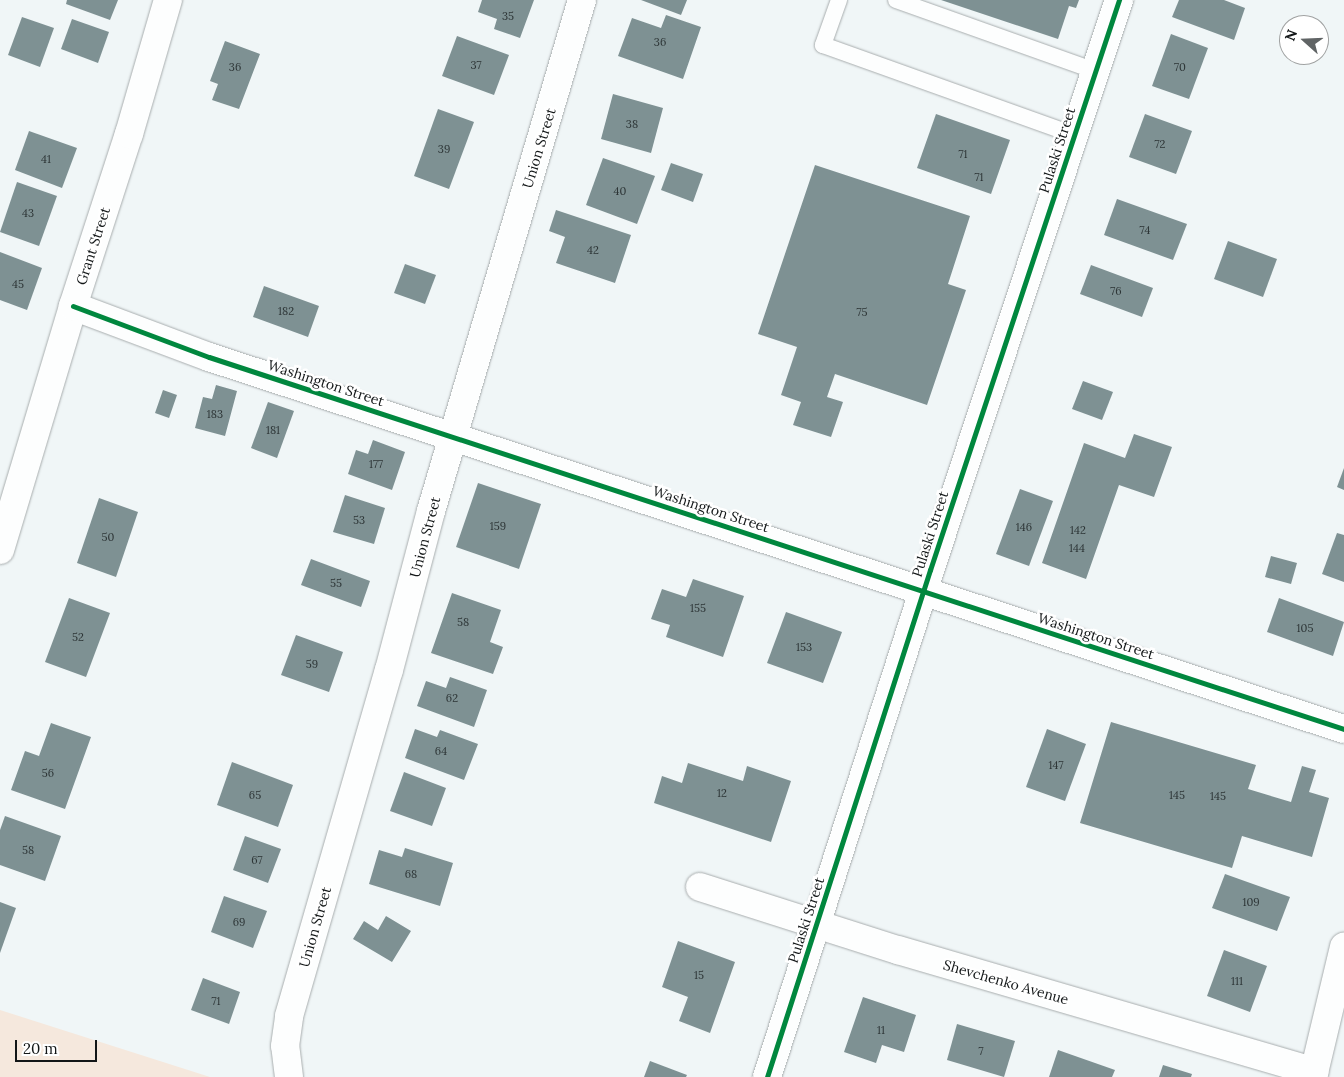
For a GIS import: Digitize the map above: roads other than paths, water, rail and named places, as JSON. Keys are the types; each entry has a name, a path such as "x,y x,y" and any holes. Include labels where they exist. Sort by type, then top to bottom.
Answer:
{"street":[{"name":"Grant Street","path":"0,550 73,306 129,134 168,0"},
{"name":"Union Street","path":"289,1077 285,1046 288,1016 389,670 431,511 582,0"},
{"name":"Pulaski Street","path":"767,1077 924,591 1119,0"},
{"name":"Washington Street","path":"73,306 209,357 1344,729"},
{"name":"Shevchenko Avenue","path":"700,887 917,956 1314,1074"},
{"path":"1314,1074 1344,947"}],"lane":[{"path":"839,0 822,45 1074,135"},
{"path":"896,0 1095,71"}]}
